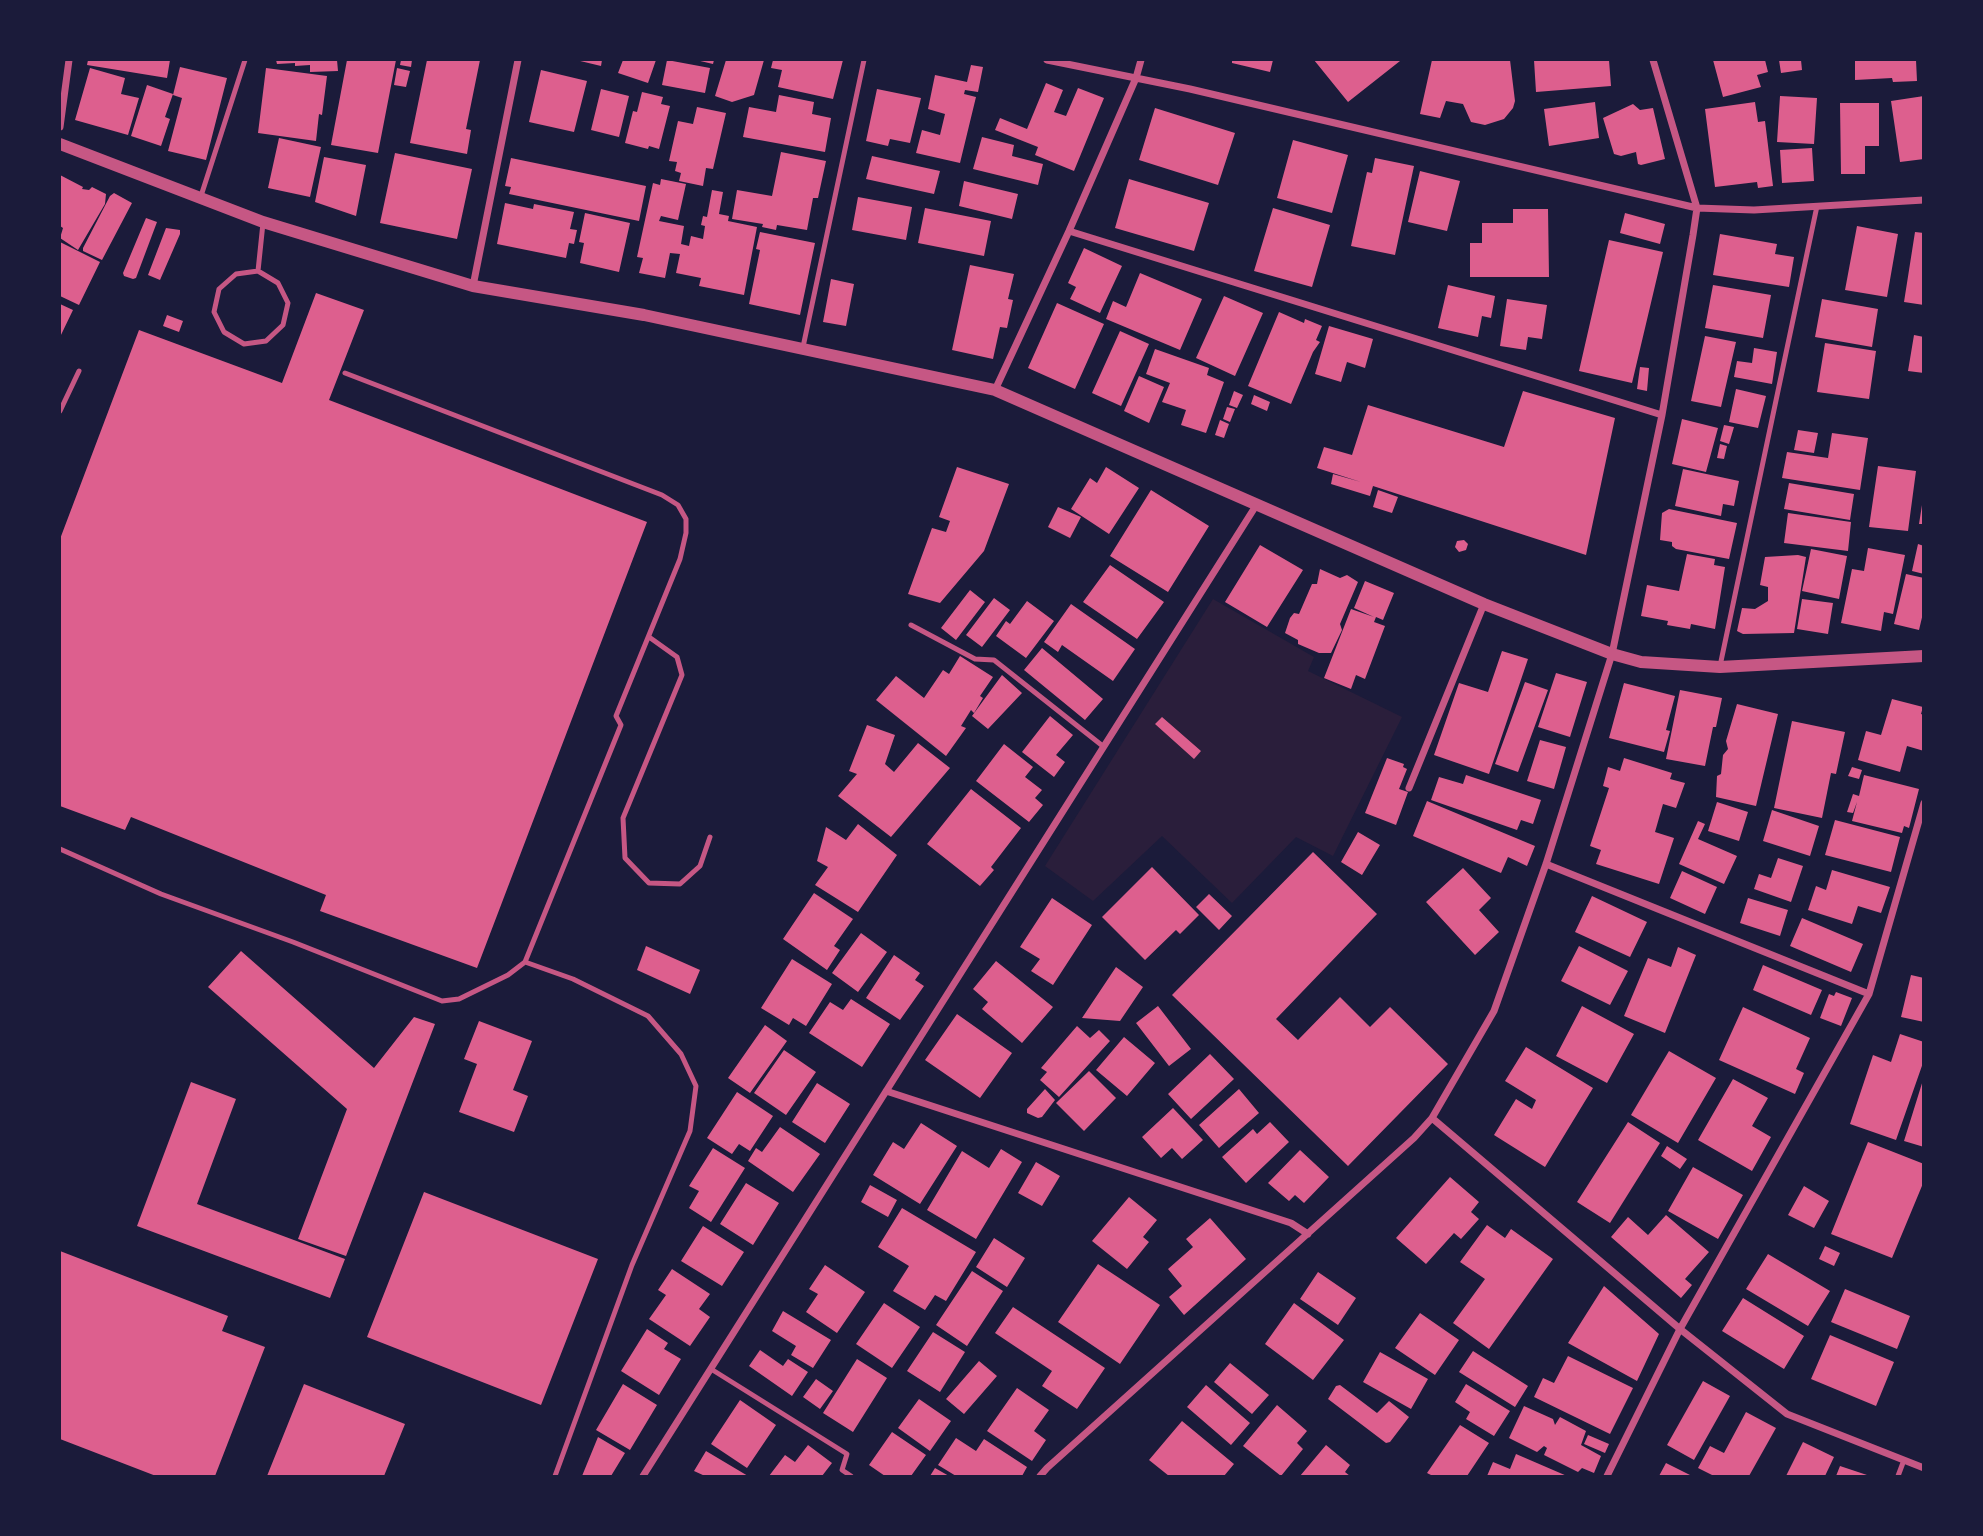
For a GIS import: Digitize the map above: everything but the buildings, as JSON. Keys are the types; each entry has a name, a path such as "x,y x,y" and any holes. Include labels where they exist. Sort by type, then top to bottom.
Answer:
{"street":[{"path":"60,127 69,60"},
{"path":"473,286 518,60"},
{"path":"1046,60 1136,78 1697,208 1754,211 1923,200"},
{"path":"995,390 1069,231 1136,78 1140,60"},
{"path":"1041,1476 1414,1138 1432,1118 1494,1011 1545,864 1612,654 1662,415 1697,208 1653,60"},
{"path":"60,145 263,222 473,286 643,315 995,390 1484,604 1612,654 1641,662 1720,667 1923,656"},
{"path":"1069,231 1662,415"},
{"path":"643,1476 1257,504"},
{"path":"1409,788 1484,604"},
{"path":"1607,1476 1679,1329 1870,993 1923,803"},
{"path":"1545,864 1870,993"},
{"path":"886,1091 1291,1223 1308,1234"},
{"path":"1432,1118 1679,1329 1787,1413 1923,1468"}],"lane":[{"path":"200,198 244,60"},
{"path":"803,347 864,60"},
{"path":"1720,667 1817,206"},
{"path":"258,271 263,222"},
{"path":"258,271 278,283 288,303 283,326 266,341 244,344 224,332 214,312 219,289 236,274 258,271"},
{"path":"60,411 79,372"},
{"path":"60,849 160,894 293,942 442,1001 459,999 508,975 526,962 621,725 616,716 680,559 686,519 677,505 662,495 345,373"},
{"path":"911,625 975,659 994,660 1104,747"},
{"path":"649,637 677,657 682,676 623,818 625,858 649,883 680,884 700,866 710,836"},
{"path":"526,962 573,979 648,1016 681,1054 696,1086 690,1131 632,1265 555,1476"},
{"path":"711,1369 847,1454 842,1470 851,1476"},
{"path":"1898,1476 1904,1460"}],"shaded area":[{"path":"1213,599 1314,657 1308,671 1402,717 1333,856 1296,837 1232,903 1162,836 1093,901 1045,866"}]}
